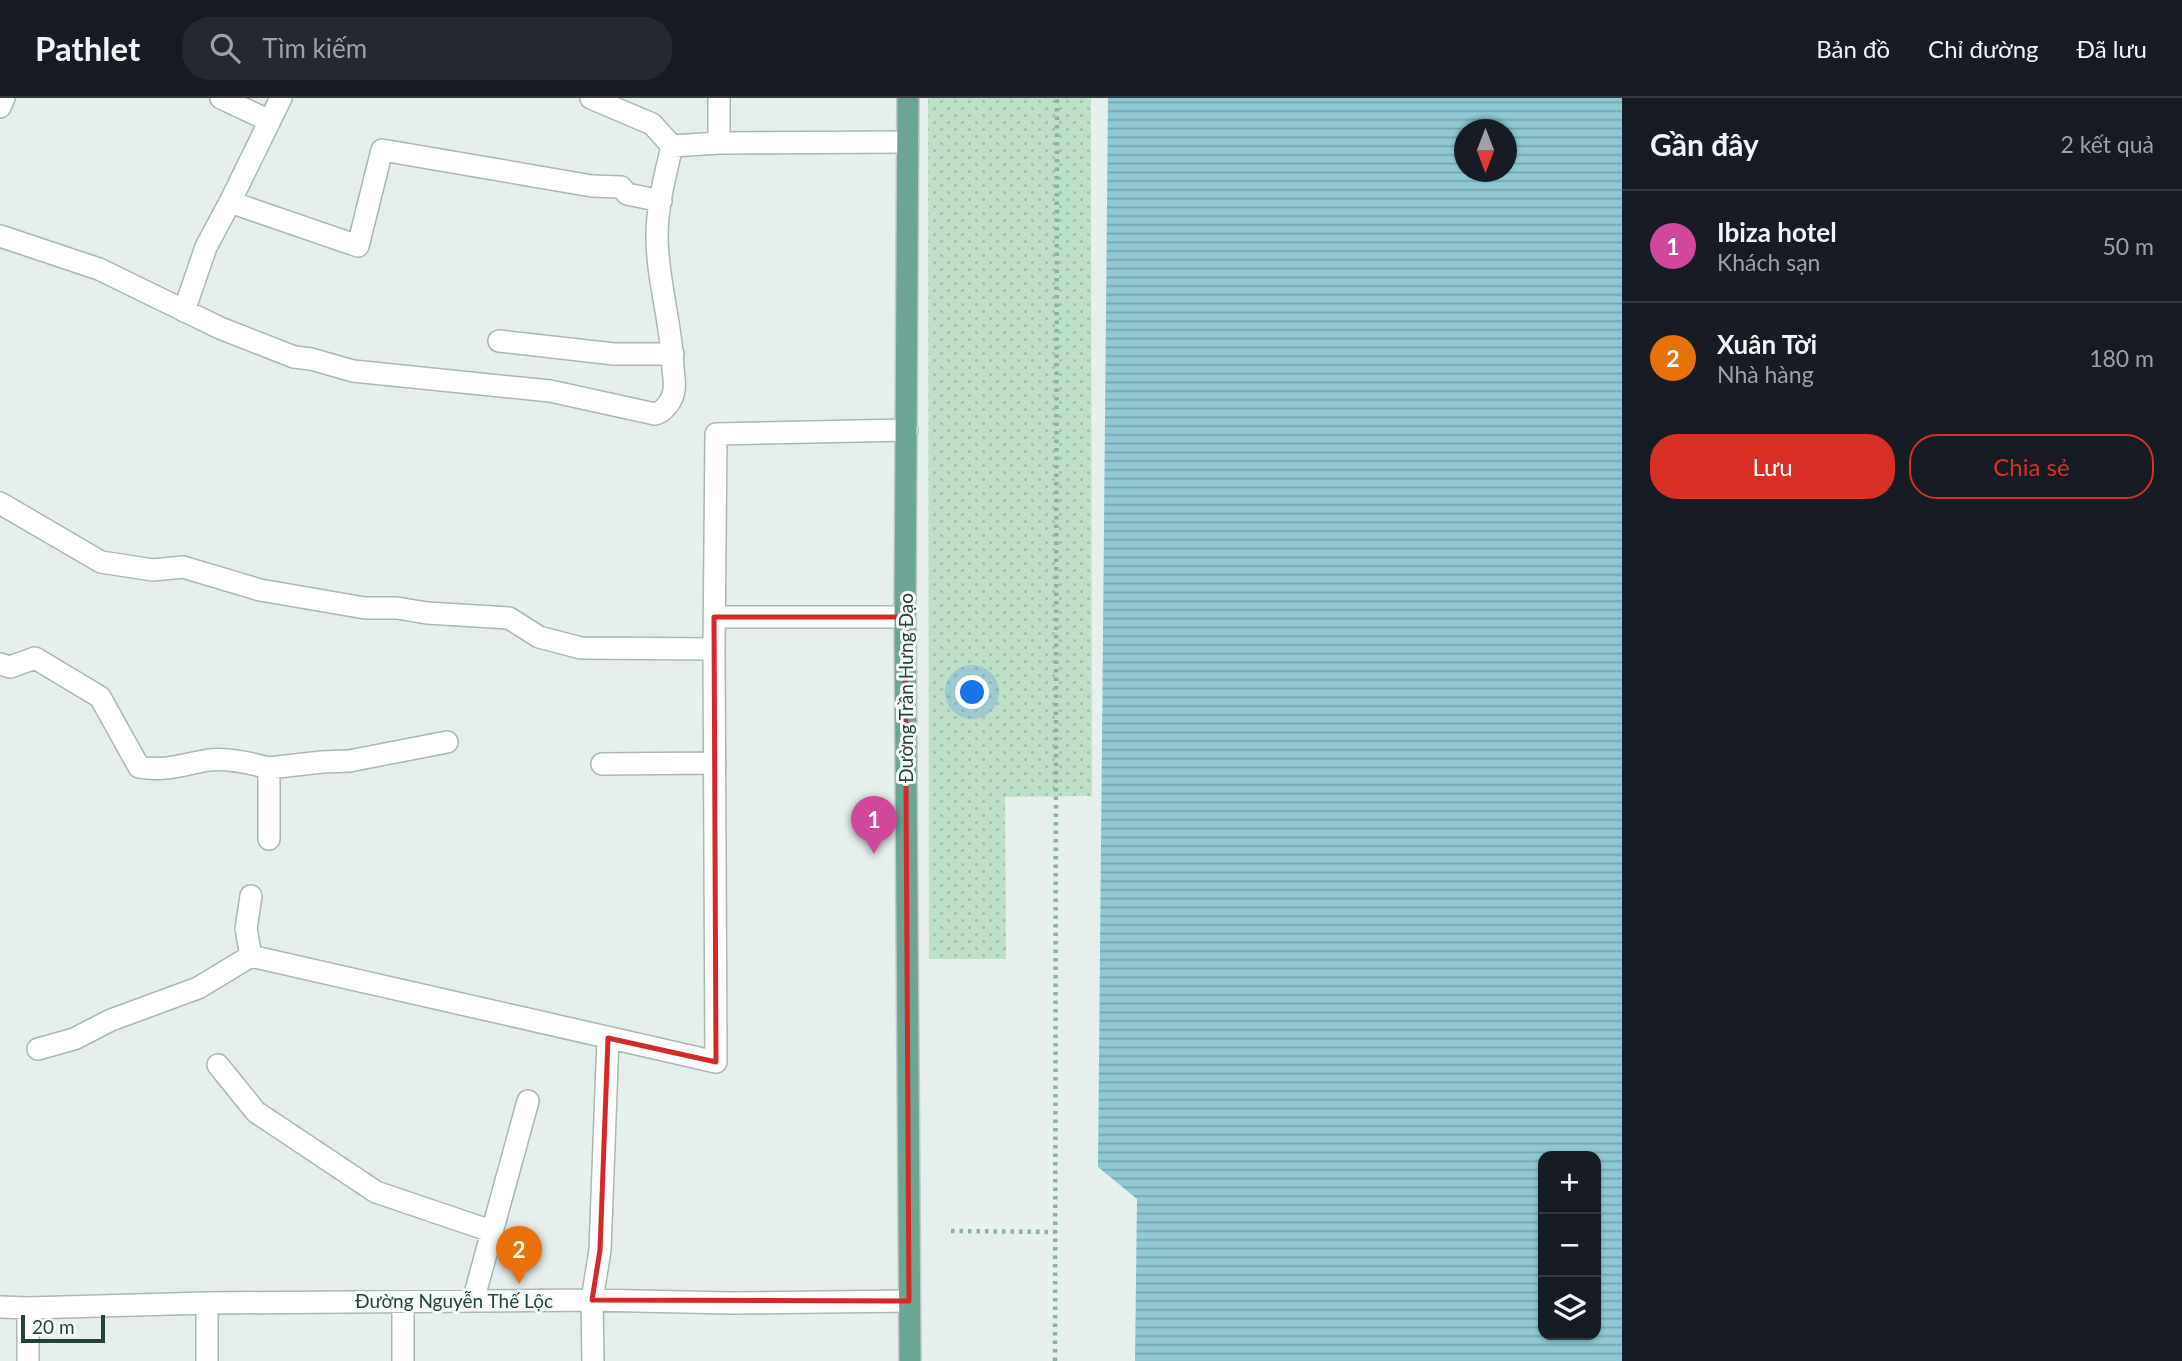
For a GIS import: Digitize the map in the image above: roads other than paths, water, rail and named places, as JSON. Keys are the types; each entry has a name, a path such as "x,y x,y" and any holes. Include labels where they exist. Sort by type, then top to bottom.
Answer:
{"main road":[{"name":"Đường Trần Hưng Đạo","path":"908,98 905,617 910,1361"}],"street":[{"path":"0,107 4,98"},
{"path":"221,98 270,121"},
{"path":"184,311 206,247 281,98"},
{"path":"591,98 652,124 672,146"},
{"path":"719,98 719,143"},
{"path":"672,146 719,143 908,142"},
{"path":"0,236 99,269 220,328 294,357 353,372 550,391 650,414 659,413 674,391 673,354 658,256 661,201 672,146"},
{"path":"230,202 358,246 382,150 592,186 621,187 627,194 661,201"},
{"path":"499,341 614,354 673,354"},
{"path":"38,1049 74,1039 110,1020 198,988 251,956 716,1062 716,434 907,430"},
{"path":"0,503 101,562 153,570 183,567 260,590 365,608 397,608 427,613 509,618 539,638 581,648 714,649"},
{"path":"714,617 905,617"},
{"path":"0,664 9,667 35,658 100,697 139,767 154,770 211,760 246,762 268,768 349,761 447,742"},
{"path":"602,764 715,763"},
{"path":"268,768 269,839"},
{"path":"251,896 246,929 251,956"},
{"path":"593,1361 592,1300 600,1250 608,1038"},
{"path":"218,1065 256,1112 376,1192 491,1231"},
{"path":"473,1301 528,1101"},
{"name":"Đường Nguyễn Thế Lộc","path":"0,1307 592,1300 731,1303 909,1301"},
{"path":"403,1302 403,1361"},
{"path":"207,1361 208,1303"},
{"path":"27,1361 28,1308"}],"water":[{"path":"1108,98 1622,98 1622,1361 1135,1361 1137,1199 1098,1167"}],"place":[{"name":"Ibiza hotel","path":"874,854"},
{"name":"Xuân Tời","path":"519,1284"}]}
